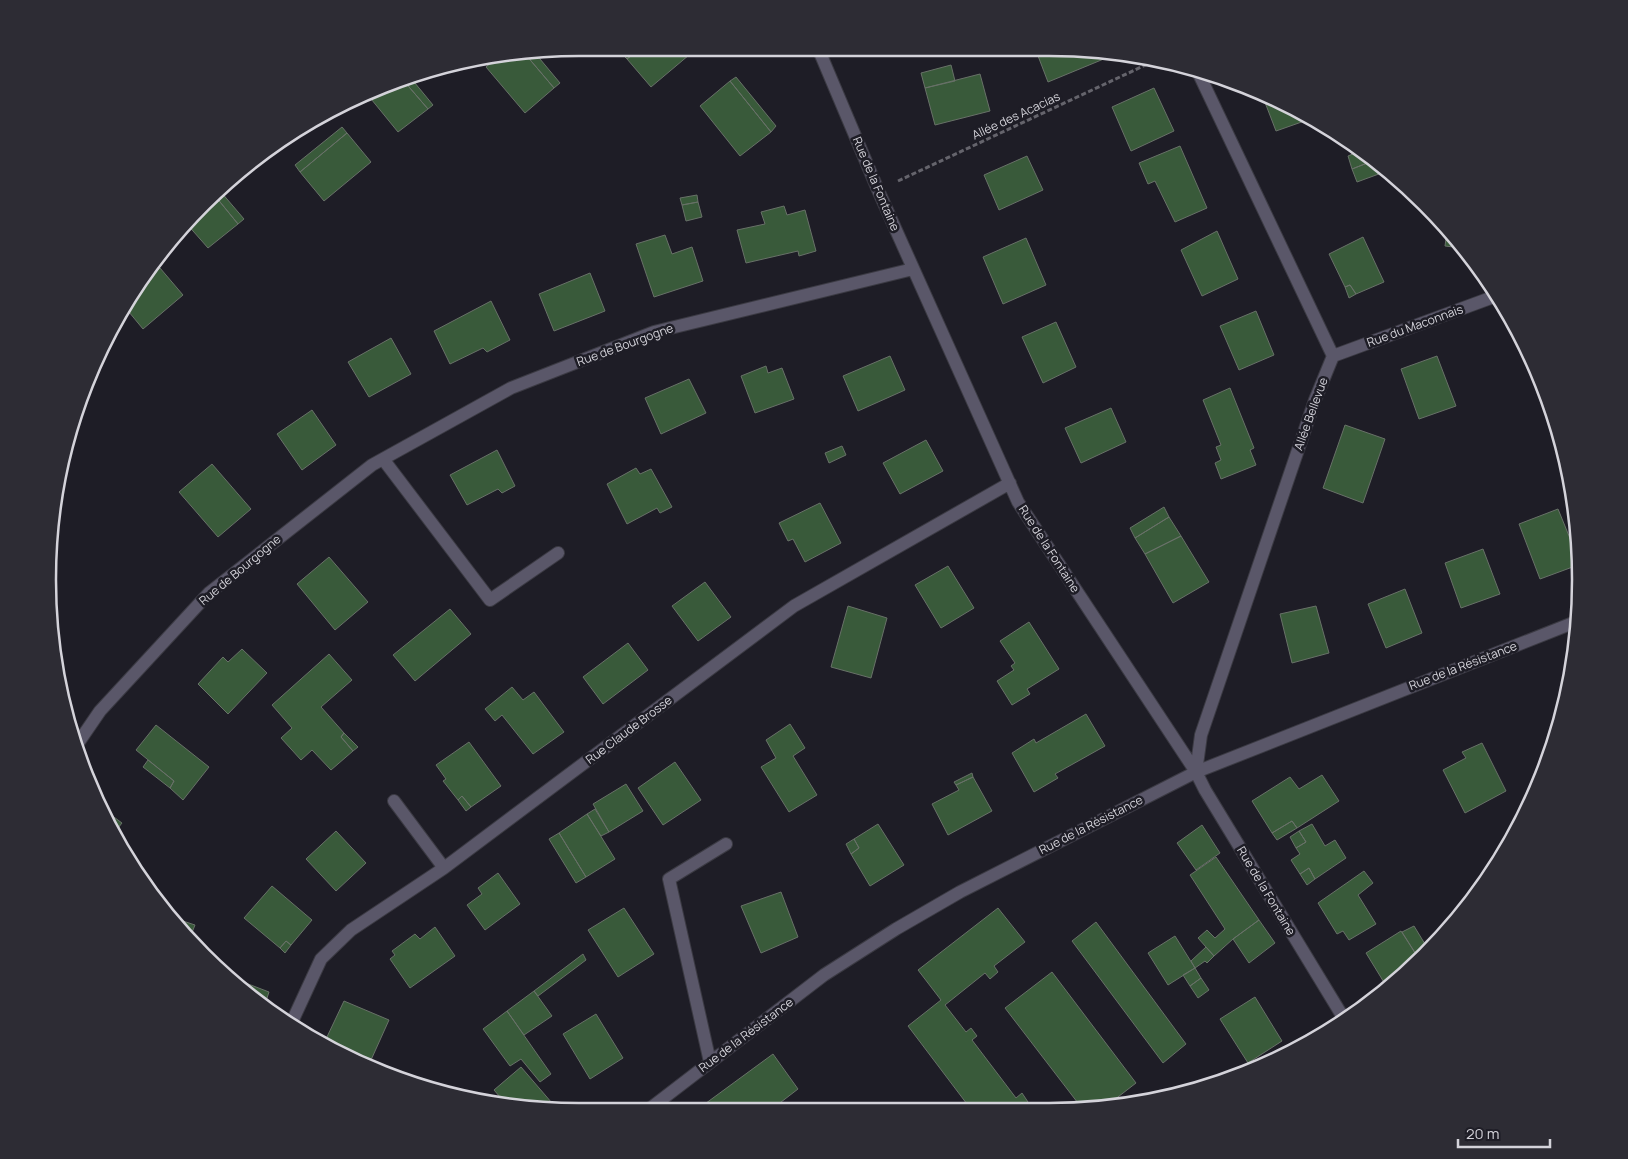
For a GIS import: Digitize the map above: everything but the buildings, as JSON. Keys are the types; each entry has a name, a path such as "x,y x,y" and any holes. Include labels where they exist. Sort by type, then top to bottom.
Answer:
{"street":[{"name":"Rue de la Fontaine","path":"821,56 878,190 1018,502 1196,772 1205,790 1341,1014"},
{"path":"1201,79 1333,356"},
{"name":"Rue de Bourgogne","path":"81,739 100,711 209,593 372,465 511,388 654,332 913,269"},
{"name":"Rue du Maconnais","path":"1333,356 1490,298"},
{"name":"Allée Bellevue","path":"1196,772 1201,734 1315,400 1333,356"},
{"path":"383,459 490,600 558,553"},
{"name":"Rue Claude Brosse","path":"294,1018 321,958 351,930 444,868 794,606 1010,483"},
{"name":"Rue de la Résistance","path":"657,1103 824,975 896,929 960,892 1196,772 1570,624"},
{"path":"394,802 444,868"},
{"path":"710,1062 669,879 726,844"}],"path":[{"name":"Allée des Acacias","path":"878,190 1145,65"}]}
